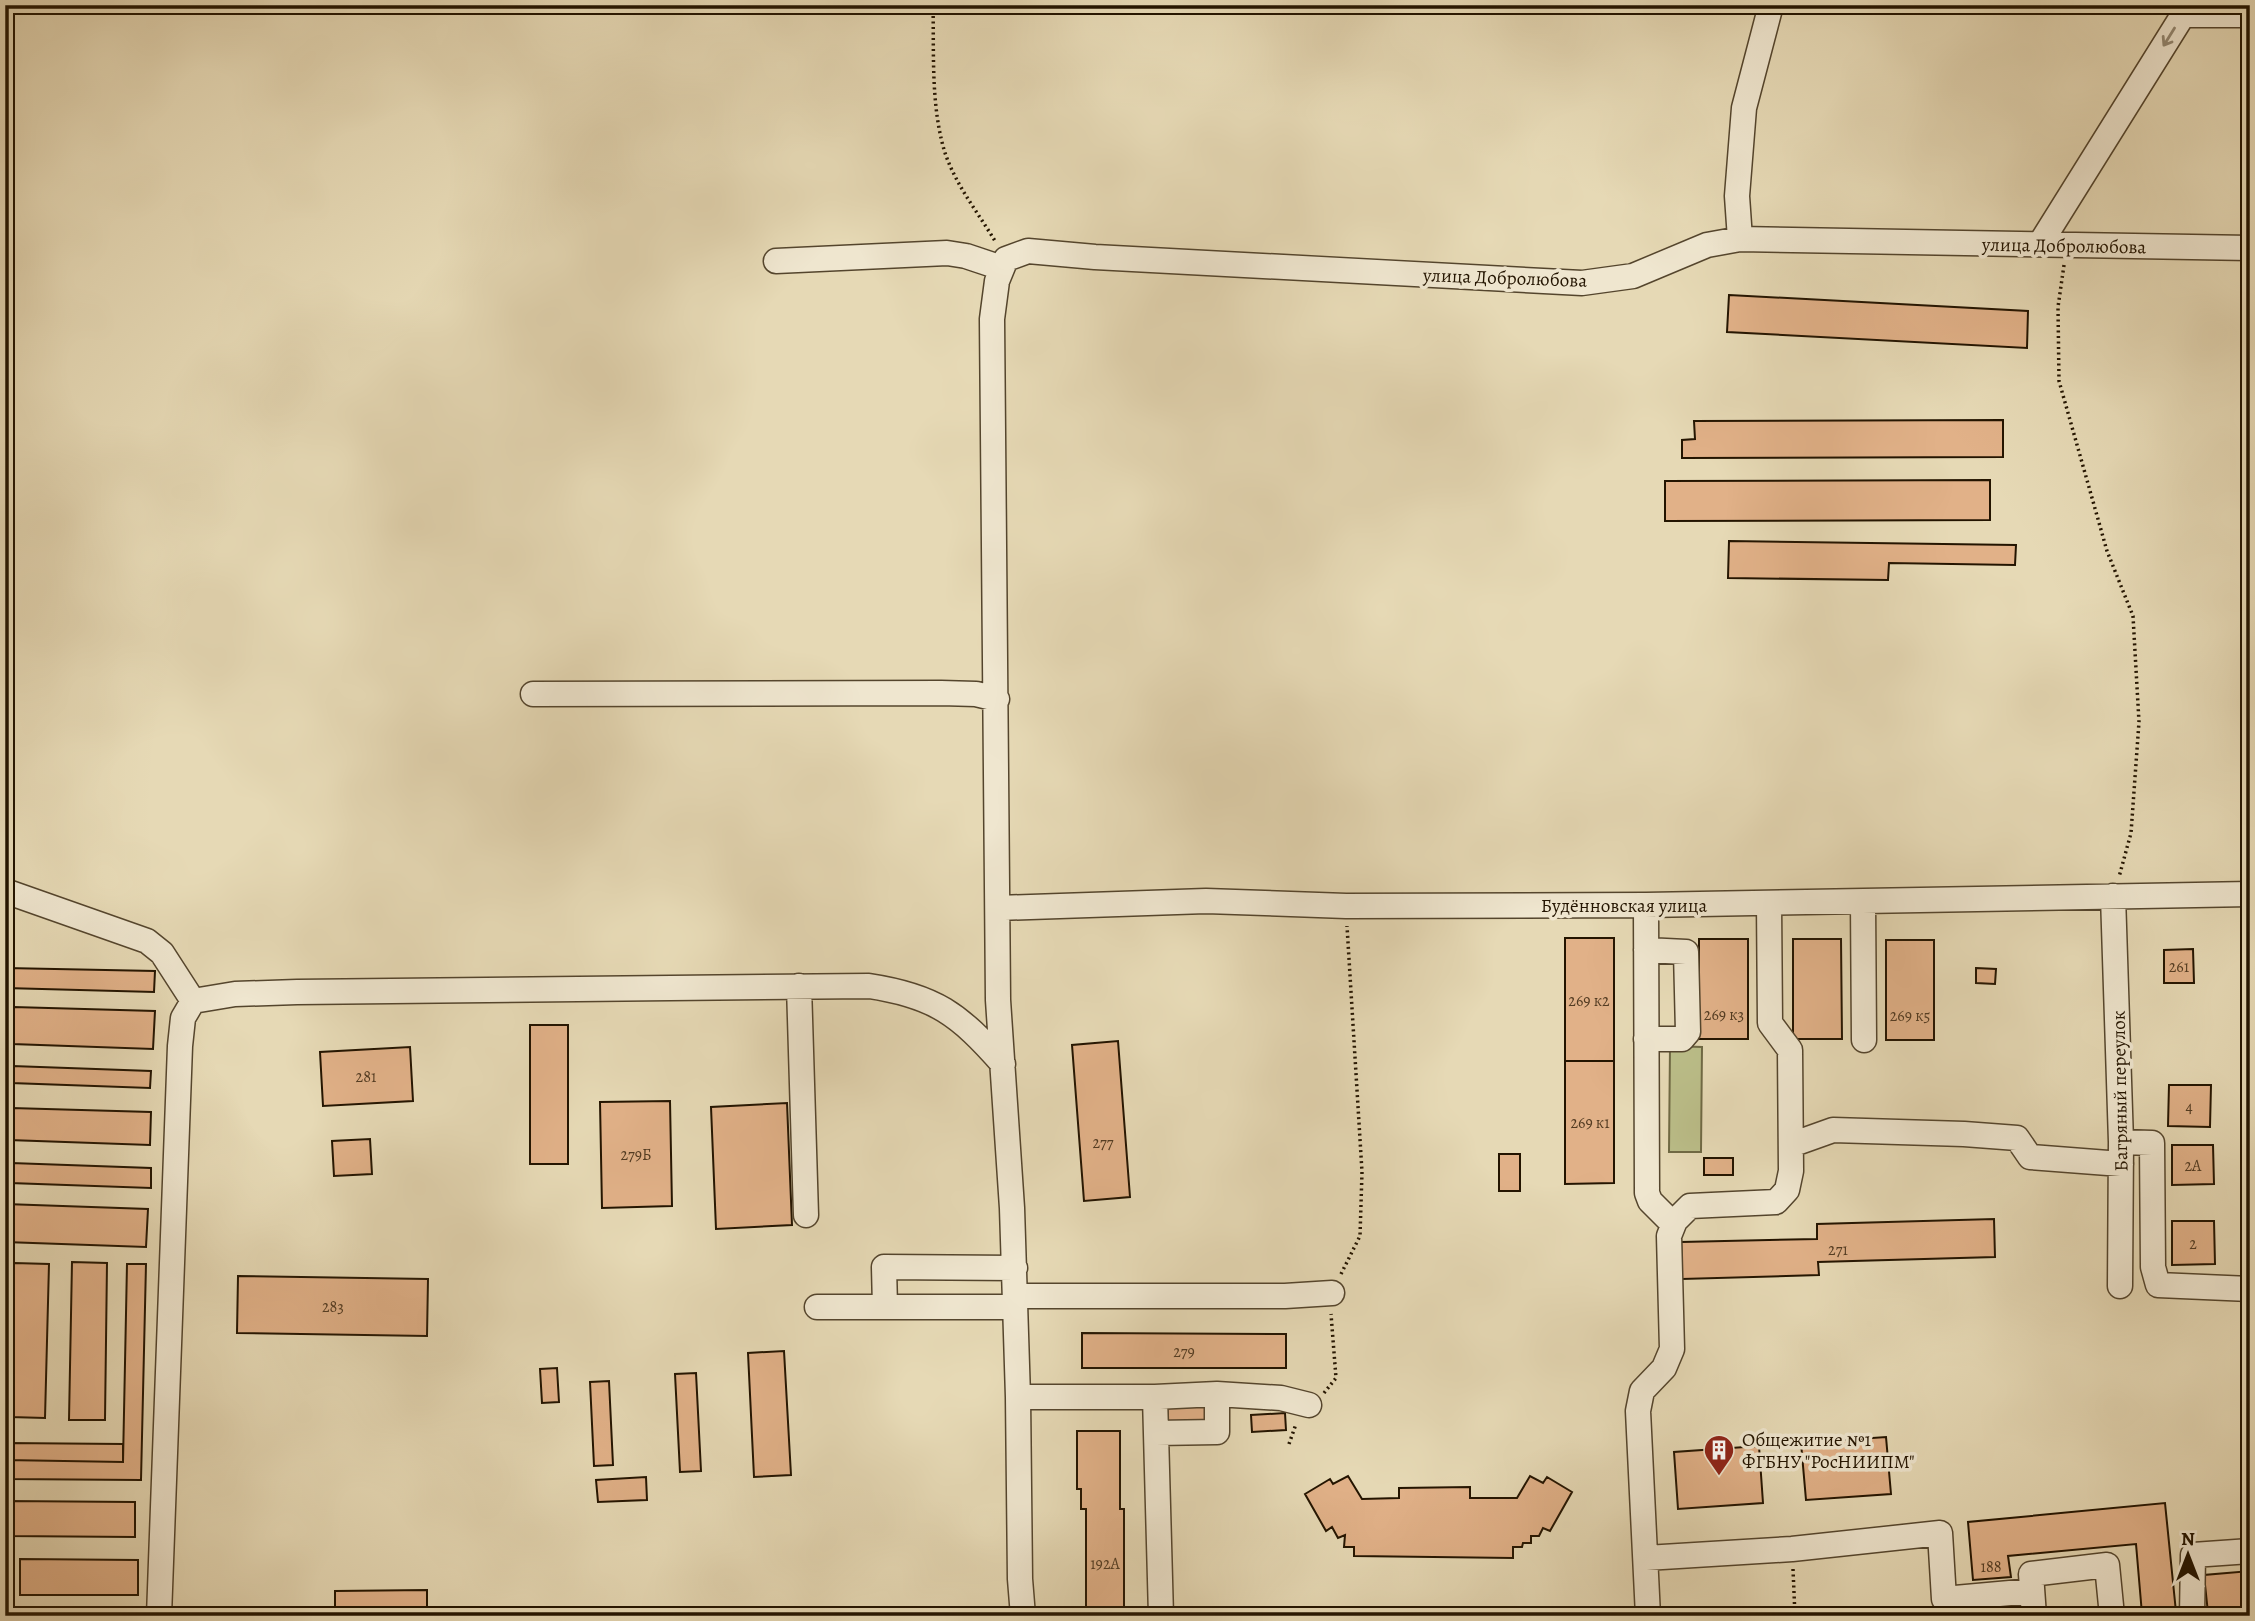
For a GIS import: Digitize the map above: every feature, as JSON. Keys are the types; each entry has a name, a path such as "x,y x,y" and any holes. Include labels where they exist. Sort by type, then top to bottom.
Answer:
{"street":[{"path":"1740,239 1737,196 1744,108 1771,5"},
{"path":"2039,244 2183,15 2250,15"},
{"name":"улица Добролюбова","path":"1004,263 1028,251 1095,257 1582,283 1633,276 1707,245 1740,239 2250,248"},
{"path":"776,261 947,253 1004,263 997,281 992,319 998,1000 1015,1268 1020,1579 1023,1616"},
{"path":"533,694 941,693 976,694 997,699"},
{"path":"5,891 147,941 162,953 193,1002"},
{"name":"Будённовская улица","path":"998,908 1206,901 1346,906 1646,905 2250,894"},
{"name":"Багряный переулок","path":"2113,896 2121,1153 2120,1286"},
{"path":"1864,902 1864,1040"},
{"path":"1648,1616 1638,1411 1642,1391 1664,1368 1672,1349 1669,1236 1673,1224 1690,1206 1776,1202 1787,1190 1791,1171 1790,1050 1770,1023 1769,903"},
{"path":"1646,905 1647,1193 1650,1200 1673,1224"},
{"path":"1646,950 1686,952 1688,995 1686,1037 1646,1039"},
{"path":"799,986 806,1215"},
{"path":"159,1616 180,1046 183,1018 193,1002 235,994 296,992 869,986 904,991 938,1006 961,1020 1003,1064"},
{"path":"1791,1145 1833,1130 2017,1138 2030,1157 2121,1153 2152,1143 2153,1266 2158,1285 2250,1289"},
{"path":"885,1307 884,1267 1015,1268"},
{"path":"817,1307 1285,1297 1332,1293"},
{"path":"1018,1397 1217,1394 1281,1398 1309,1405"},
{"path":"1156,1433 1217,1432 1217,1394"},
{"path":"1155,1397 1161,1616"},
{"path":"1646,1558 1792,1549 1940,1533 1944,1599 2033,1604 2031,1574 2107,1565 2112,1616"},
{"path":"2192,1616 2193,1555 2250,1551"}],"path":[{"path":"933,5 935,103 943,147 957,179 1004,263"},
{"path":"2067,245 2058,307 2059,381 2107,551 2133,616 2138,722 2131,833 2113,896"},
{"path":"1309,1405 1336,1378 1332,1293 1360,1236 1362,1185 1346,906"},
{"path":"1792,1549 1795,1616"}],"green space":[{"path":"1670,1046 1702,1047 1701,1152 1669,1152"}],"building":[{"path":"1729,295 2028,311 2027,348 1727,332"},
{"path":"2003,420 2003,457 1682,458 1682,440 1695,439 1694,421"},
{"path":"1990,480 1990,520 1665,521 1665,481"},
{"path":"1729,541 2016,545 2015,565 1889,563 1888,580 1728,578"},
{"path":"1565,938 1614,938 1614,1061 1565,1061"},
{"path":"1699,939 1748,939 1748,1039 1699,1039"},
{"path":"1793,939 1841,939 1842,1039 1793,1039"},
{"path":"1886,940 1934,940 1934,1040 1886,1040"},
{"path":"2193,949 2194,983 2164,983 2164,950"},
{"path":"5,968 155,971 154,992 5,988"},
{"path":"1976,968 1996,969 1995,984 1976,983"},
{"path":"13,1007 155,1011 153,1049 12,1044"},
{"path":"530,1025 568,1025 568,1164 530,1164"},
{"path":"1118,1041 1130,1197 1084,1201 1072,1045"},
{"path":"410,1047 413,1101 323,1106 320,1052"},
{"path":"1565,1061 1614,1061 1614,1183 1565,1184"},
{"path":"12,1066 151,1071 150,1088 11,1083"},
{"path":"2169,1085 2211,1085 2210,1127 2168,1126"},
{"path":"670,1101 672,1206 602,1208 600,1102"},
{"path":"787,1103 792,1225 716,1229 711,1107"},
{"path":"11,1108 151,1112 150,1145 9,1140"},
{"path":"370,1139 372,1174 334,1176 332,1141"},
{"path":"2172,1145 2213,1145 2214,1184 2172,1185"},
{"path":"1499,1154 1520,1154 1520,1191 1499,1191"},
{"path":"1704,1158 1733,1158 1733,1175 1704,1175"},
{"path":"11,1163 151,1168 151,1188 10,1183"},
{"path":"5,1204 148,1209 146,1247 5,1242"},
{"path":"1994,1219 1995,1257 1818,1262 1819,1275 1682,1279 1681,1242 1817,1239 1817,1224"},
{"path":"2172,1221 2214,1221 2215,1264 2172,1265"},
{"path":"72,1262 107,1263 105,1420 69,1420"},
{"path":"14,1263 49,1264 45,1418 10,1417"},
{"path":"127,1264 146,1264 141,1480 5,1479 5,1460 123,1462"},
{"path":"238,1276 428,1279 427,1336 237,1333"},
{"path":"1082,1333 1286,1334 1286,1368 1082,1368"},
{"path":"784,1351 791,1475 754,1477 748,1353"},
{"path":"557,1368 559,1402 542,1403 540,1369"},
{"path":"696,1373 701,1471 680,1472 675,1374"},
{"path":"609,1381 613,1465 594,1466 590,1382"},
{"path":"1209,1401 1209,1426 1168,1427 1167,1402"},
{"path":"1285,1413 1286,1430 1252,1432 1251,1415"},
{"path":"1077,1431 1120,1431 1120,1509 1124,1509 1124,1616 1086,1616 1086,1509 1081,1509 1081,1489 1077,1489"},
{"path":"1886,1437 1891,1494 1806,1500 1801,1443"},
{"path":"5,1443 123,1444 123,1462 5,1460"},
{"name":"Общежитие №1 ФГБНУ \"РосНИИПМ\"","path":"1759,1446 1763,1503 1678,1509 1674,1452"},
{"path":"1348,1476 1362,1499 1399,1498 1399,1488 1470,1487 1470,1498 1517,1498 1530,1476 1543,1483 1547,1477 1572,1492 1550,1531 1543,1528 1539,1536 1531,1536 1531,1543 1513,1547 1513,1558 1354,1556 1354,1547 1344,1547 1345,1535 1338,1538 1332,1527 1326,1531 1305,1494 1330,1479 1333,1484"},
{"path":"646,1477 647,1500 598,1502 596,1480"},
{"path":"5,1501 135,1502 135,1537 5,1536"},
{"path":"2165,1503 2176,1612 2142,1614 2136,1544 2008,1556 2011,1577 1973,1580 1968,1522"},
{"path":"20,1559 138,1560 138,1595 20,1595"},
{"path":"2250,1571 2250,1609 2208,1613 2204,1575"},
{"path":"427,1590 427,1616 335,1616 335,1591"}],"place":[{"name":"Общежитие №1 ФГБНУ \"РосНИИПМ\"","path":"1719,1477"}]}
